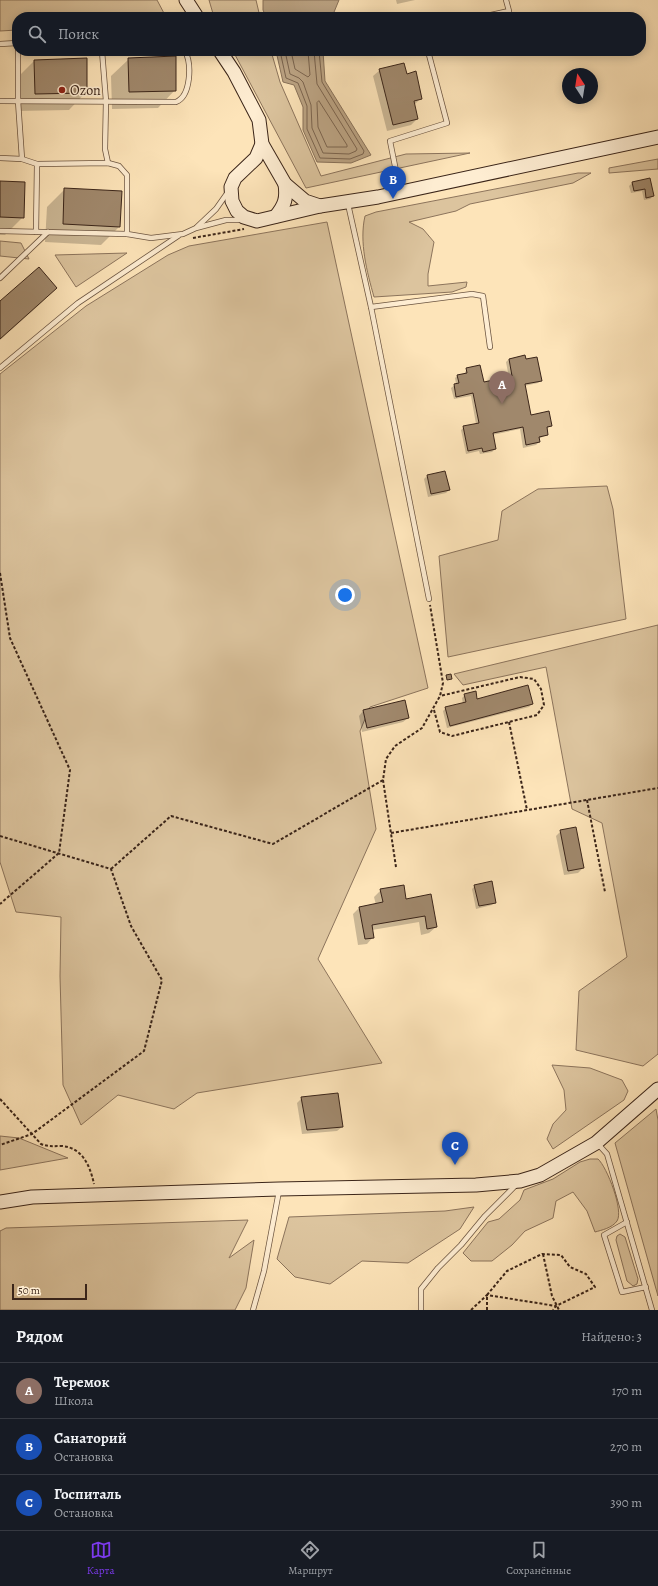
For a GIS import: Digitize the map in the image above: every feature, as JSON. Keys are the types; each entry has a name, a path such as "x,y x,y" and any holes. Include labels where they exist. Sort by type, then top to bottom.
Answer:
{"street":[{"path":"186,0 194,12"},
{"path":"223,56 234,72 259,120 262,144 282,179 287,196 283,207 276,216"},
{"path":"262,144 256,158 235,178 231,187 232,201 237,211 250,220 266,220 276,216 320,206 400,192 658,136"},
{"path":"245,169 261,165 269,167 305,201 320,206"},
{"path":"0,1202 32,1197 279,1188 476,1185 520,1181 540,1175 596,1143 658,1089"}],"lane":[{"path":"504,12 509,11 506,0"},
{"path":"0,44 12,43"},
{"path":"18,56 18,101 22,159"},
{"path":"102,56 106,101 105,148 108,163"},
{"path":"0,102 176,102 183,99 188,89 187,56"},
{"path":"400,192 390,141 447,123 429,56"},
{"path":"0,158 22,159 37,164 108,163 119,166 127,175 127,234"},
{"path":"36,232 37,164"},
{"path":"196,228 216,209 231,187"},
{"path":"347,202 371,307 429,599"},
{"path":"0,368 78,303 179,235 196,228 226,220 250,220"},
{"path":"0,231 127,234 151,238 179,235"},
{"path":"0,278 48,232"},
{"path":"371,307 472,294 483,296 490,347"},
{"path":"596,1143 608,1154 652,1310"},
{"path":"421,1310 421,1288 461,1245 485,1216 520,1181"},
{"path":"253,1310 264,1271 279,1188"},
{"path":"628,1222 604,1235 622,1292 646,1287"}],"path":[{"path":"0,573 10,638 70,770 59,853 0,904"},
{"path":"396,867 383,780 386,759 396,746 422,728 434,709 440,696 443,683 429,599"},
{"path":"434,709 440,732 452,736 537,714 544,704 541,689 534,679 520,677 440,696"},
{"path":"509,722 527,810"},
{"path":"111,869 171,816 273,844 383,780"},
{"path":"391,832 658,788"},
{"path":"587,800 605,892"},
{"path":"0,836 111,869"},
{"path":"0,1146 32,1134 144,1051 162,980 131,926 111,869"},
{"path":"0,1099 41,1144 48,1147 71,1147 80,1153 92,1173 97,1195"},
{"path":"542,1254 556,1306 559,1310"},
{"path":"470,1310 487,1295 507,1272 542,1254 561,1256 570,1267 586,1274 595,1287 556,1306 553,1310"},
{"path":"487,1295 556,1306"},
{"path":"487,1295 487,1310"}],"shaded area":[{"path":"0,0 157,0 163,12 12,12 12,30 0,31"},
{"path":"209,0 256,0 259,12 213,12"},
{"path":"236,56 272,56 280,82 321,176 406,154 470,153 306,188"},
{"path":"658,159 658,169 609,173 609,168"},
{"path":"578,173 591,173 573,183 470,204 456,211 409,222 423,229 434,242 428,274 428,286 467,282 466,287 452,292 374,297 366,267 363,246 363,226 365,216 376,212"},
{"path":"327,222 428,688 370,707 360,731 376,829 318,959 382,1063 197,1093 174,1109 118,1095 81,1125 63,1085 60,976 61,917 16,912 0,862 0,374 86,306 168,255 189,246"},
{"path":"0,241 21,243 29,259 0,256"},
{"path":"127,253 76,287 55,255"},
{"path":"607,486 613,509 626,619 448,657 439,556 498,540 502,511 538,489"},
{"path":"658,625 658,1054 643,1066 576,1050 579,991 627,957 602,823 572,809 546,667 463,685 454,674"},
{"path":"552,1065 590,1068 622,1080 628,1091 624,1100 553,1149 547,1139 553,1124 566,1110 564,1090"},
{"path":"656,1109 658,1120 658,1296 615,1143"},
{"path":"0,1136 19,1138 68,1158 0,1170"},
{"path":"590,1159 598,1159 602,1164 614,1189 619,1216 617,1221 612,1225 595,1232 587,1211 573,1192 556,1201 553,1218 525,1231 512,1245 492,1261 471,1261 463,1253 488,1222 499,1219 520,1200 524,1190 553,1179 580,1162"},
{"path":"474,1207 460,1229 408,1263 362,1261 330,1284 295,1277 277,1259 289,1217 445,1211"},
{"path":"248,1220 229,1258 254,1240 246,1288 235,1310 0,1310 0,1231 6,1228"},
{"path":"620,1234 625,1237 638,1279 637,1284 633,1286 627,1281 616,1240 617,1236"}],"water":[{"path":"263,0 339,0 334,12 264,12"},
{"path":"277,56 323,56 325,81 371,155 351,163 317,162 303,130 303,107 294,85 283,82"}],"building":[{"path":"176,56 176,91 129,92 128,58"},
{"path":"87,58 87,93 35,94 34,60"},
{"path":"404,63 407,74 416,71 422,99 414,101 418,119 393,125 379,69"},
{"path":"650,178 654,196 646,198 645,189 634,191 632,182"},
{"path":"0,181 25,182 24,218 0,217"},
{"path":"64,188 122,191 120,227 63,224"},
{"path":"39,267 57,288 0,339 0,301"},
{"path":"525,355 526,359 537,357 542,381 525,384 531,415 549,411 552,426 547,427 548,435 539,437 540,442 526,445 523,427 493,433 496,449 483,452 482,448 468,451 463,426 479,423 473,393 456,397 454,384 459,383 457,375 467,373 466,368 480,365 484,382 512,376 509,359"},
{"path":"445,471 450,490 431,494 427,475"},
{"path":"451,674 452,679 447,680 446,675"},
{"path":"528,685 533,704 450,726 445,707 466,702 464,694 476,691 477,699"},
{"path":"405,700 409,718 367,728 363,710"},
{"path":"576,827 584,868 568,871 560,830"},
{"path":"492,881 496,903 479,906 474,885"},
{"path":"404,885 406,899 431,894 437,927 427,929 425,916 372,925 374,938 365,939 359,907 383,902 380,889"},
{"path":"338,1093 343,1127 307,1130 301,1097"}],"place":[{"name":"Ozon","path":"62,90"},
{"name":"Санаторий","path":"393,199"},
{"name":"Теремок","path":"502,404"},
{"name":"Госпиталь","path":"455,1165"}]}
